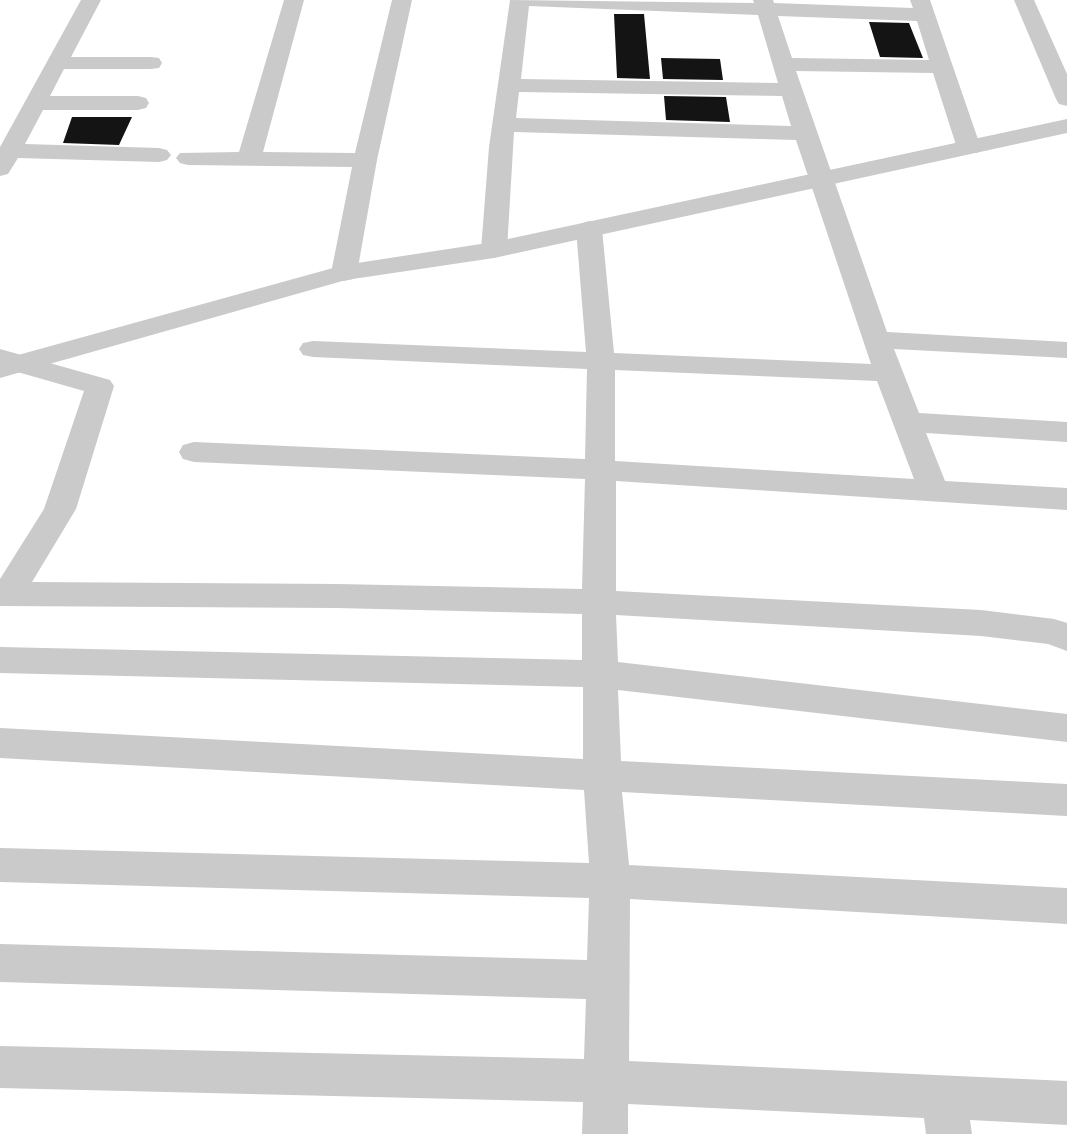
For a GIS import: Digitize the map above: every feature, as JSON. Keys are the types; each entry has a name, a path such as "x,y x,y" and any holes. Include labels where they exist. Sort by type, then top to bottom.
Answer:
{"street":[{"path":"5,160 91,0"},
{"path":"249,159 294,0"},
{"path":"344,273 365,160 402,0"},
{"path":"494,249 509,85 520,0 922,7 969,148"},
{"path":"1024,0 1067,99"},
{"path":"764,4 820,180 887,373 909,422 934,492"},
{"path":"57,63 151,63"},
{"path":"783,64 942,66"},
{"path":"509,85 792,90"},
{"path":"36,103 138,103"},
{"path":"506,125 806,133"},
{"path":"6,363 344,273 494,249 1067,126"},
{"path":"5,160 159,154"},
{"path":"188,159 365,160"},
{"path":"589,229 601,361 599,602 602,774 610,881 604,1081 605,1134"},
{"path":"876,340 1067,350"},
{"path":"313,349 887,373"},
{"path":"4,594 60,509 100,386 6,363"},
{"path":"909,422 1067,432"},
{"path":"194,452 599,470 1067,499"},
{"path":"4,594 337,596 599,602 969,622 1054,632 1067,638"},
{"path":"0,660 601,674 1067,728"},
{"path":"0,743 1067,800"},
{"path":"2,872 610,881 1067,906"},
{"path":"0,963 607,980"},
{"path":"0,1067 604,1081 946,1116 1067,1103"}],"building":[{"path":"614,14 644,14 650,79 617,78"},
{"path":"869,22 909,23 923,58 880,57"},
{"path":"661,58 720,59 723,80 663,79"},
{"path":"664,96 726,97 730,122 666,120"},
{"path":"72,117 132,117 119,145 63,143"}]}
